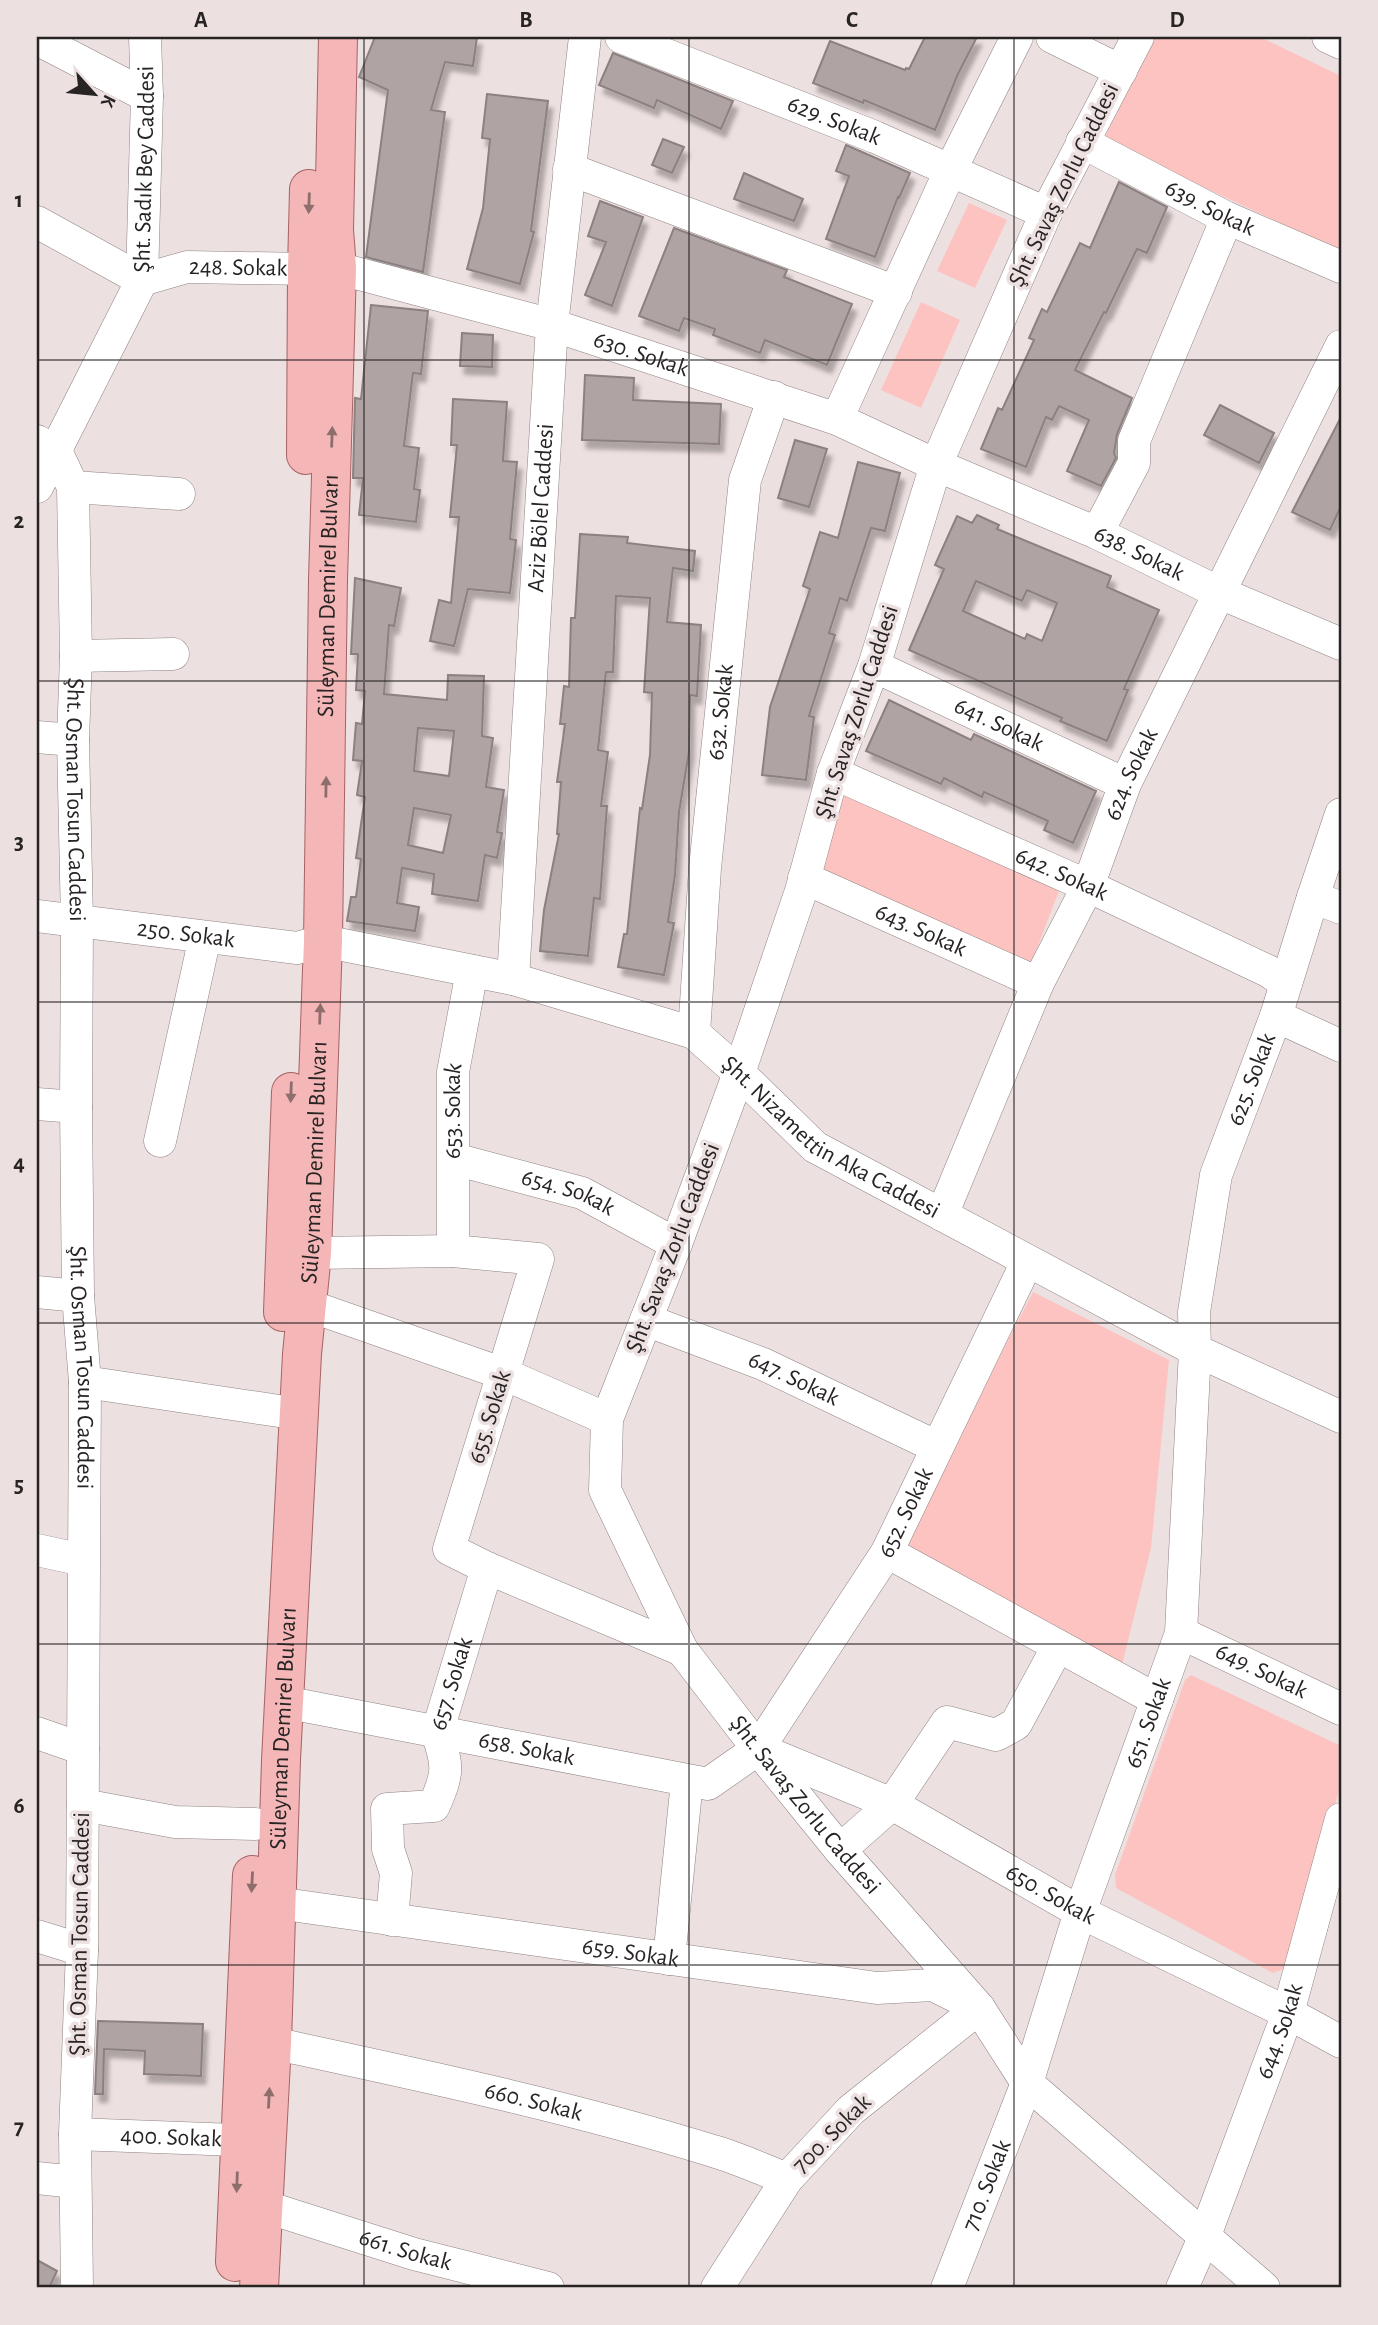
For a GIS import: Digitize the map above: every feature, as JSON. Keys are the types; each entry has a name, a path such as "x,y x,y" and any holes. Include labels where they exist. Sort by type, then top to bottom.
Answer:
{"main road":[{"name":"Süleyman Demirel Bulvarı","path":"259,2288 264,2206 253,2142 255,1824 310,944 328,739 322,269 314,37"},
{"name":"Süleyman Demirel Bulvarı","path":"322,269 334,230 338,37"},
{"name":"Süleyman Demirel Bulvarı","path":"234,2288 253,2142 272,2043 284,1702 302,1354 312,1253 310,944"}],"street":[{"name":"Şht. Sadık Bey Caddesi","path":"37,486 46,446 142,280 147,96 145,37"},
{"name":"Aziz Bölel Caddesi","path":"513,979 552,325 585,37"},
{"name":"629. Sokak","path":"621,37 875,137 1045,213"},
{"path":"837,419 950,172 1017,37"},
{"path":"1052,37 1121,71"},
{"name":"Şht. Savaş Zorlu Caddesi","path":"1138,37 1045,213 936,465 874,666 833,773 804,878 739,1073 607,1419 605,1490 682,1650 758,1749 841,1850 979,2008 1027,2083 1264,2288"},
{"path":"1328,37 1341,43"},
{"path":"37,38 147,96"},
{"name":"639. Sokak","path":"1082,142 1227,218 1341,267"},
{"path":"569,169 896,292"},
{"path":"1097,533 1134,463 1134,441 1227,218"},
{"path":"37,222 142,280"},
{"name":"248. Sokak","path":"142,280 187,267 322,269"},
{"name":"630. Sokak","path":"322,269 552,325 837,419 936,465"},
{"name":"624. Sokak","path":"942,1215 1038,983 1088,886 1125,784 1341,345"},
{"name":"632. Sokak","path":"694,1033 705,868 745,480 774,397"},
{"name":"Şht. Osman Tosun Caddesi","path":"46,446 73,487 76,656 73,740 77,921 76,1107 79,1296 85,1382 82,1950 75,2134 77,2288"},
{"name":"638. Sokak","path":"936,465 1097,533 1220,593 1341,643"},
{"path":"73,487 179,494"},
{"path":"76,656 173,654"},
{"name":"641. Sokak","path":"874,666 1125,784"},
{"path":"37,737 73,740"},
{"name":"642. Sokak","path":"833,773 1088,886 1268,971 1286,984"},
{"name":"625. Sokak","path":"1195,1350 1194,1312 1216,1175 1286,984 1327,902 1341,814"},
{"name":"643. Sokak","path":"804,878 1038,983"},
{"name":"250. Sokak","path":"37,916 205,937 310,944"},
{"path":"160,1141 205,937"},
{"name":"Şht. Nizamettin Aka Caddesi","path":"310,944 513,979 694,1033 815,1147 1195,1350 1341,1416"},
{"name":"653. Sokak","path":"453,1251 453,1072 472,971"},
{"path":"1276,1016 1341,1046"},
{"path":"37,1104 76,1107"},
{"name":"654. Sokak","path":"454,1159 582,1193 676,1244"},
{"name":"655. Sokak","path":"312,1253 453,1251 538,1259 449,1549 487,1568 682,1650"},
{"name":"652. Sokak","path":"758,1749 887,1552 1027,1262"},
{"path":"37,1292 79,1296"},
{"path":"307,1305 504,1374 607,1419"},
{"name":"647. Sokak","path":"646,1320 763,1364 937,1447"},
{"name":"651. Sokak","path":"1027,2083 1080,1912 1181,1633 1195,1350"},
{"path":"85,1382 279,1411"},
{"path":"37,1550 83,1560"},
{"path":"887,1552 1157,1700"},
{"name":"657. Sokak","path":"392,1920 396,1873 388,1849 387,1809 434,1806 443,1787 446,1760 437,1733 487,1568"},
{"name":"649. Sokak","path":"1181,1633 1341,1709"},
{"path":"841,1850 892,1804 947,1722 996,1735 1016,1724 1058,1646"},
{"name":"658. Sokak","path":"284,1702 708,1784 758,1749"},
{"path":"37,1732 83,1749"},
{"name":"650. Sokak","path":"758,1749 892,1804 1080,1912 1288,2013 1341,2042"},
{"path":"669,1959 687,1780"},
{"path":"83,1805 176,1822 255,1824"},
{"name":"644. Sokak","path":"1182,2288 1205,2238 1288,2013 1341,1819"},
{"name":"659. Sokak","path":"277,1903 877,1988 933,1985 979,2008"},
{"path":"37,1936 82,1950"},
{"name":"700. Sokak","path":"717,2288 787,2179 851,2110 979,2008"},
{"name":"660. Sokak","path":"272,2043 580,2114 715,2151 787,2179"},
{"name":"710. Sokak","path":"947,2288 1027,2083"},
{"name":"400. Sokak","path":"75,2134 253,2142"},
{"path":"37,2178 75,2182"},
{"name":"661. Sokak","path":"264,2206 414,2254 548,2288"}],"shaded area":[{"path":"1155,37 1260,37 1341,76 1341,251 1103,141"},
{"path":"969,203 1007,220 975,288 937,271"},
{"path":"921,302 960,320 921,408 881,390"},
{"path":"846,788 1062,883 1029,969 819,875"},
{"path":"1033,1292 1169,1360 1151,1548 1122,1665 899,1548"},
{"path":"1191,1675 1341,1746 1341,1784 1288,1967 1273,1973 1116,1888 1115,1875 1185,1680"}],"building":[{"path":"375,37 477,37 473,66 445,62 431,110 445,112 423,272 366,257 388,90 359,77"},
{"path":"925,37 977,37 935,130 864,100 863,103 813,83 830,41 905,70 909,69"},
{"path":"613,53 733,101 721,129 657,100 654,108 599,85"},
{"path":"487,94 548,101 531,231 534,232 520,284 467,269 483,208 490,139 482,138"},
{"path":"663,139 684,147 672,173 652,165"},
{"path":"846,145 910,173 875,257 826,239 849,176 836,171"},
{"path":"744,173 803,199 794,221 734,199"},
{"path":"1119,182 1167,207 1147,253 1137,249 1075,370 1132,398 1117,434 1114,453 1116,458 1101,486 1067,471 1089,420 1059,406 1052,420 1046,417 1026,467 981,449 998,408 1002,410 1034,340 1029,338 1042,309 1047,312 1080,243 1090,248"},
{"path":"600,201 643,217 612,306 585,295 606,242 588,236"},
{"path":"674,228 787,270 784,277 852,304 827,365 765,340 760,353 713,335 715,329 684,318 679,331 639,316"},
{"path":"371,305 428,311 421,374 413,373 404,446 419,448 414,489 420,490 416,522 359,515 363,478 353,478 355,398 361,399"},
{"path":"462,333 493,335 492,367 460,366"},
{"path":"585,375 634,378 633,400 721,404 719,444 582,440"},
{"path":"453,399 507,402 503,461 517,462 510,539 516,540 510,593 468,589 454,646 430,641 439,600 451,603 459,517 450,517 457,445 451,445"},
{"path":"1220,405 1274,433 1259,463 1204,435"},
{"path":"1341,417 1341,506 1330,530 1292,512"},
{"path":"795,440 827,449 809,507 778,498"},
{"path":"858,462 900,473 885,531 871,528 847,601 840,598 829,633 835,635 809,716 814,717 806,780 762,775 770,707 810,589 803,586 820,532 838,538"},
{"path":"977,515 999,525 997,529 1111,576 1107,587 1159,610 1124,689 1128,690 1107,741 1060,721 1062,718 909,650 944,569 935,565 957,516 972,523","holes":["976,581 1022,601 1027,590 1057,603 1042,641 1027,634 1025,639 963,611"]},
{"path":"580,534 628,537 627,543 695,551 693,571 673,568 667,622 701,625 697,696 690,695 689,752 679,812 675,875 668,922 674,923 664,975 618,967 624,934 627,934 640,808 642,809 650,755 652,693 644,692 650,598 616,596 613,672 606,672 598,750 608,752 601,806 607,806 600,899 594,898 588,956 540,951 544,910 559,834 561,782 557,782 565,724 560,724 564,686 569,687 571,618 575,618"},
{"path":"355,578 401,588 394,626 389,625 384,694 447,700 448,675 484,676 482,736 493,738 486,787 504,790 497,832 502,833 497,858 485,855 478,901 432,894 434,874 402,868 397,903 419,907 415,931 347,921 351,897 356,897 361,859 356,858 365,797 357,795 362,761 353,760 356,723 362,724 365,691 356,690 358,654 351,654","holes":["418,728 454,731 449,776 414,771","414,808 451,815 443,853 408,845"]},
{"path":"889,700 971,740 974,734 1096,791 1073,843 1044,830 1048,821 984,792 982,797 944,778 941,784 866,751"},
{"path":"98,2021 203,2024 201,2076 144,2074 145,2051 104,2049 103,2094 95,2094"},
{"path":"37,2260 57,2271 49,2288 37,2288"}]}
